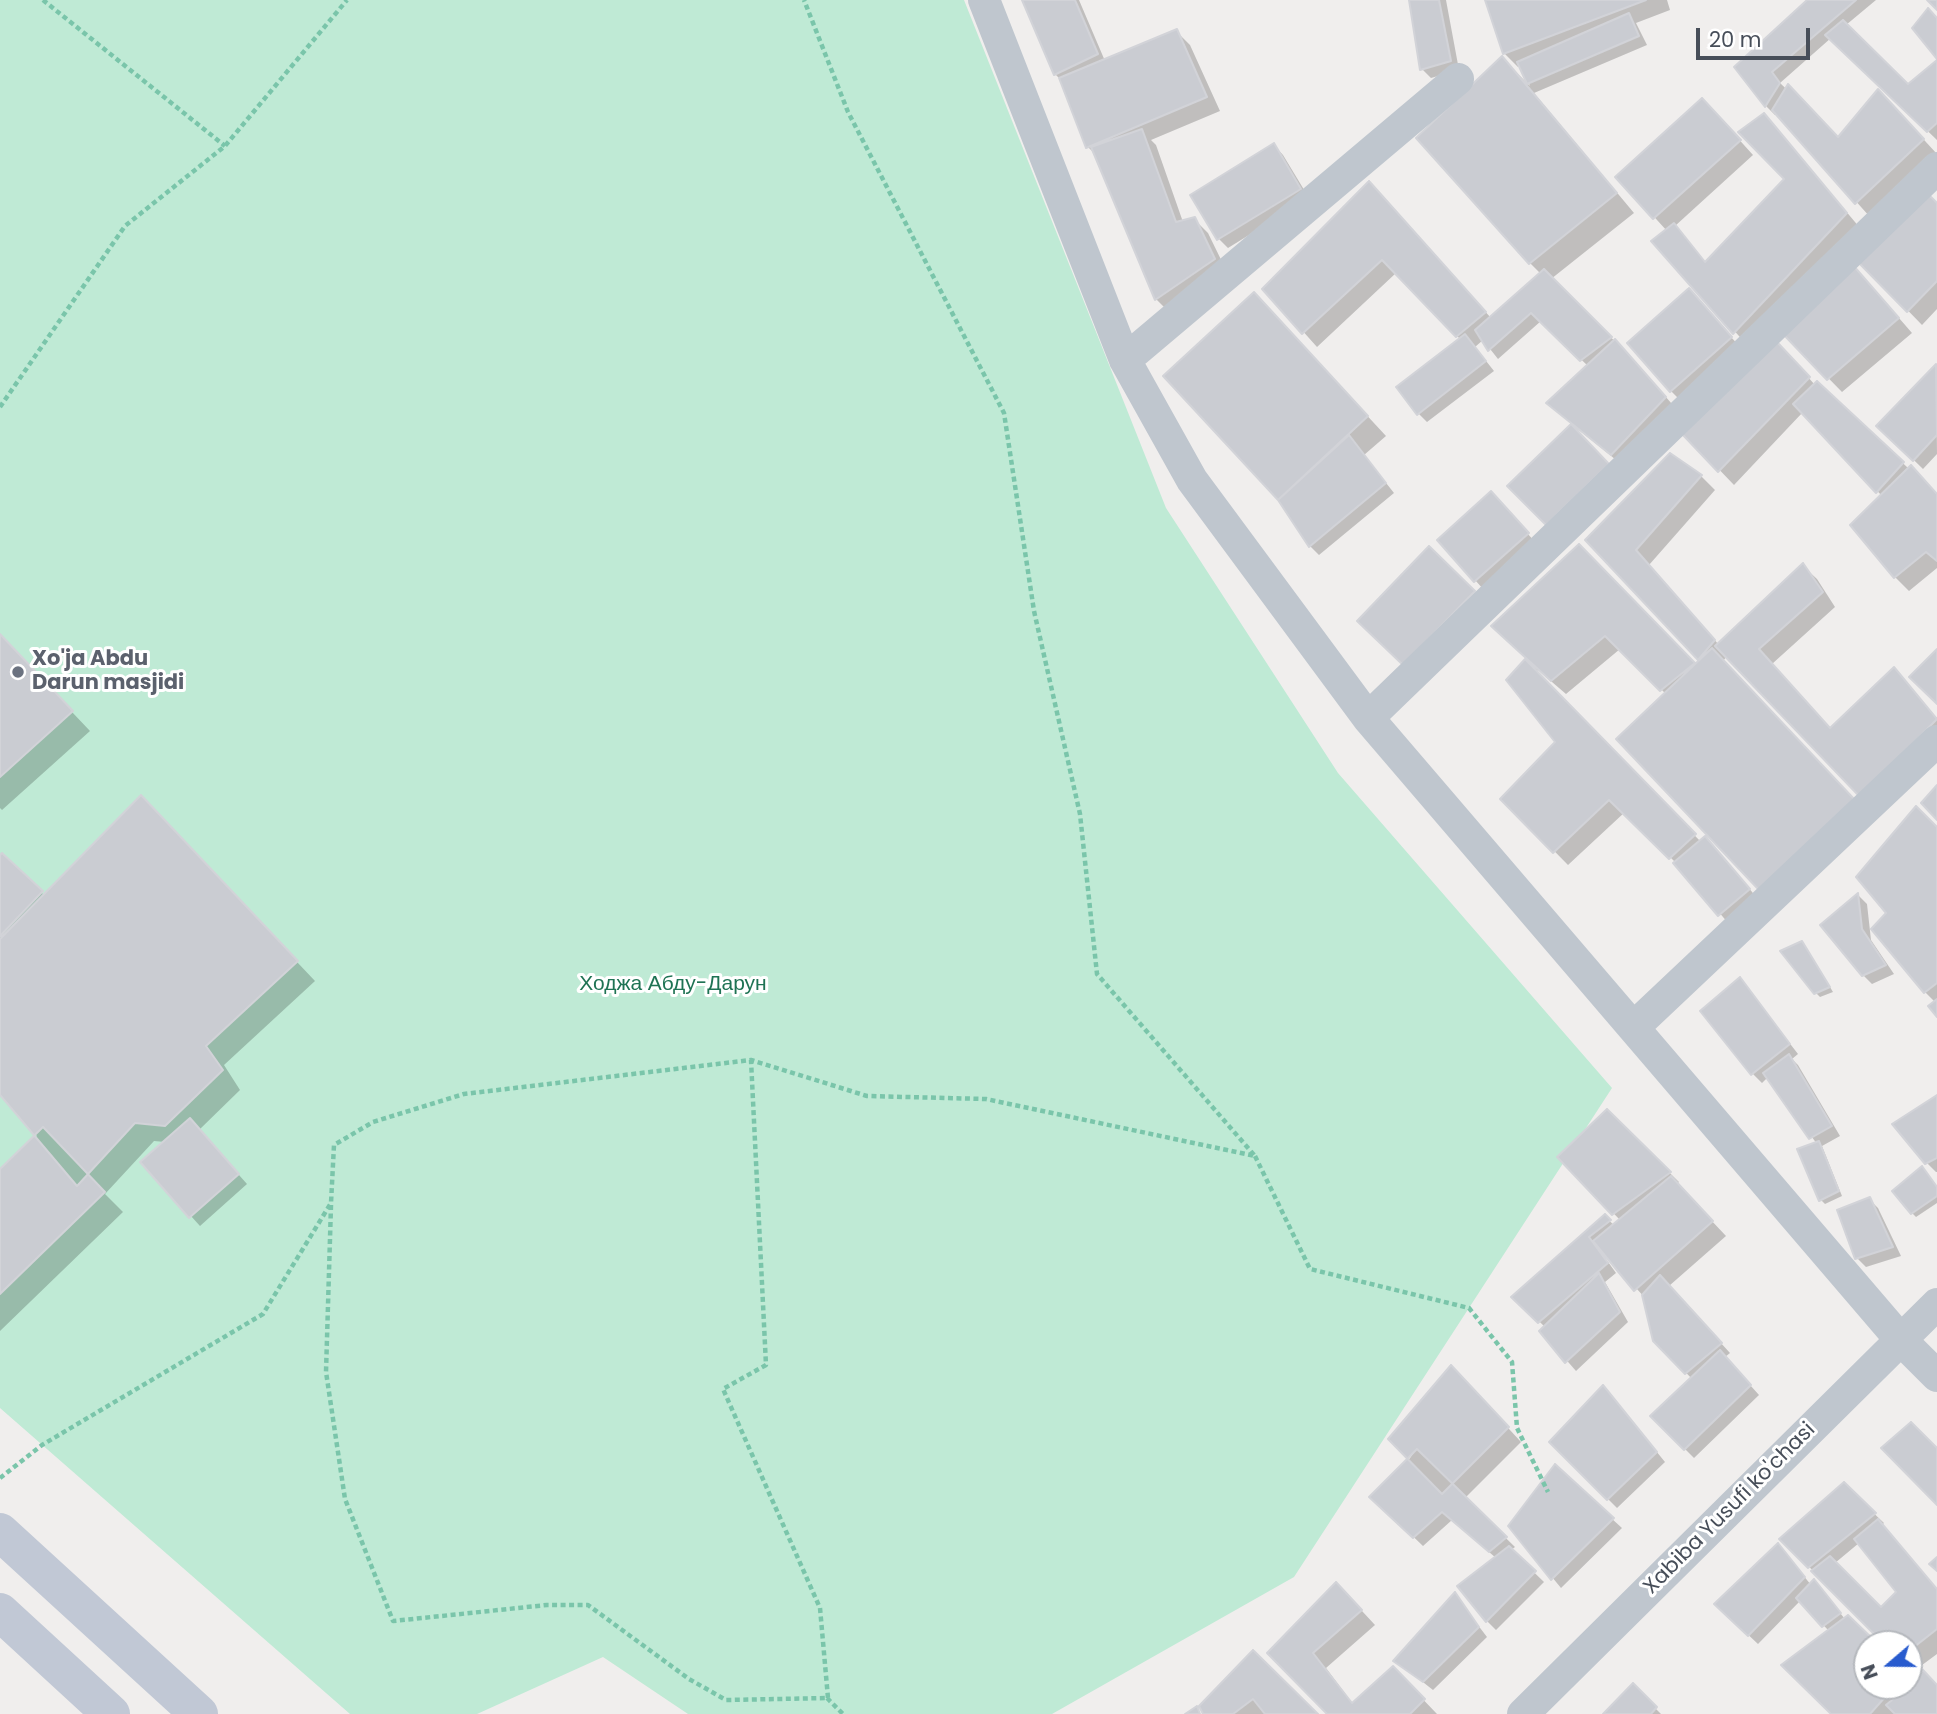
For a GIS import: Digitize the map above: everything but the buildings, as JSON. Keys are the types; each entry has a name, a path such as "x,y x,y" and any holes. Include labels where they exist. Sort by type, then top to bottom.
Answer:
{"main road":[{"path":"0,1532 199,1714"},
{"path":"0,1612 111,1714"}],"street":[{"path":"984,0 1125,360 1192,480 1368,718 1900,1339 1937,1376"},
{"path":"1125,360 1458,79"},
{"path":"1368,718 1937,168"},
{"path":"1634,1027 1937,741"},
{"name":"Xabiba Yusufi ko'chasi","path":"1523,1714 1937,1304"}],"path":[{"path":"43,0 225,146"},
{"path":"0,407 125,226 225,146 347,0"},
{"path":"804,0 848,112 1004,413 1034,611 1080,814 1097,974 1255,1156 1310,1269 1366,1285 1469,1308 1512,1362 1517,1428 1548,1492"},
{"path":"844,1714 826,1697 726,1700 690,1679 588,1605 548,1605 393,1621 345,1499 326,1372 334,1145 373,1122 464,1094 751,1060 867,1096 986,1099 1255,1156"},
{"path":"751,1060 766,1365 723,1389 820,1608 828,1698 826,1697"},
{"path":"0,1479 42,1445 263,1314 331,1203"}],"green space":[{"name":"Ходжа Абду-Дарун","path":"0,0 964,0 1166,508 1338,773 1612,1088 1294,1577 1052,1714 688,1714 603,1657 477,1714 350,1714 0,1408"}],"place":[{"name":"Xo'ja Abdu Darun masjidi","path":"18,672"}]}
